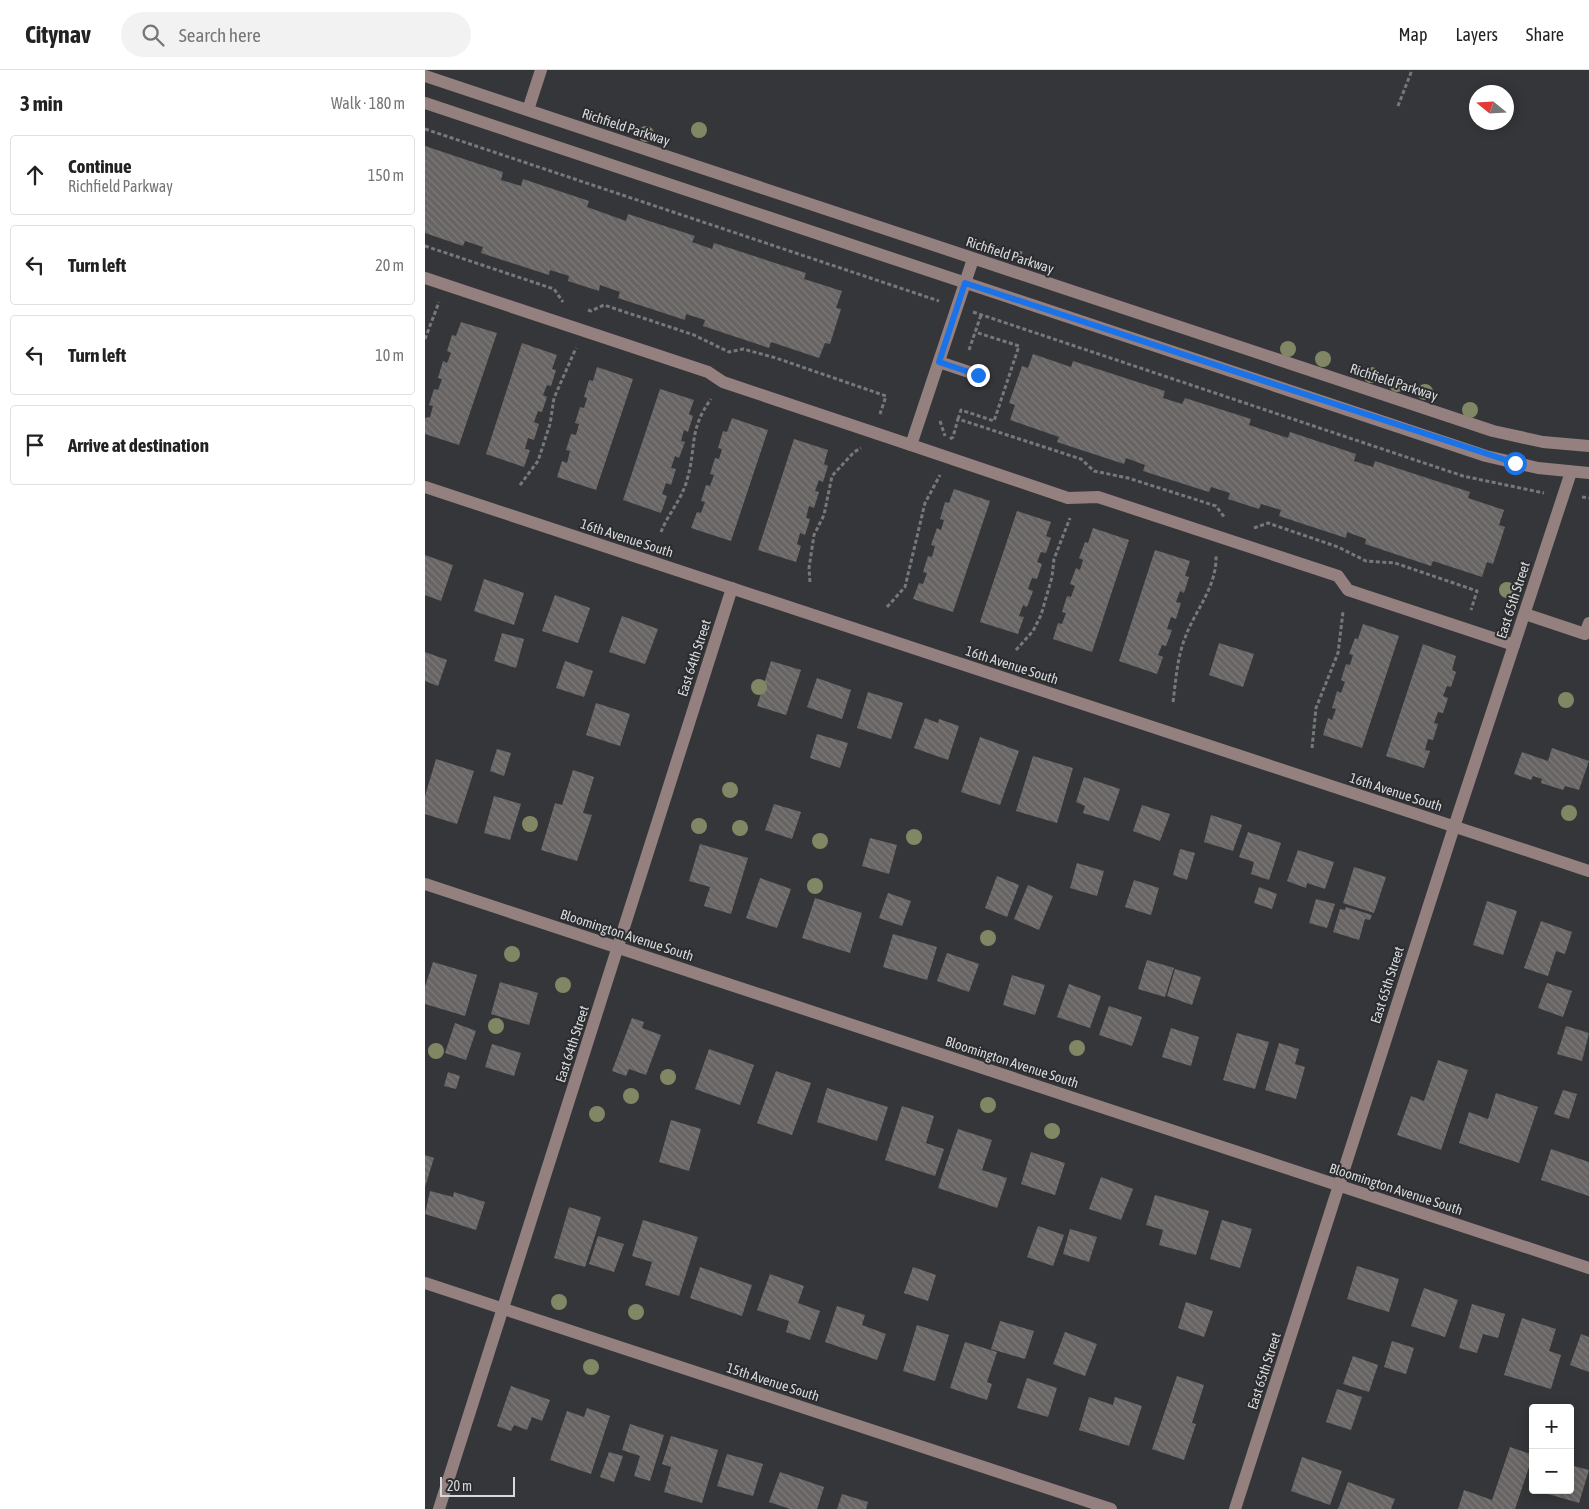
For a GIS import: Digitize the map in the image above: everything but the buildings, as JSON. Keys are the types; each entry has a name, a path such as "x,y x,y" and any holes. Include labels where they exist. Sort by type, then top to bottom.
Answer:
{"street":[{"path":"528,110 541,70"},
{"name":"Richfield Parkway","path":"425,76 1493,430 1543,442 1589,446"},
{"path":"425,103 1486,456 1522,465 1589,473"},
{"path":"911,445 973,259"},
{"path":"425,278 708,372 723,382 1067,498 1099,497 1338,576 1348,590 1514,645"},
{"path":"939,362 978,375"},
{"name":"East 65th Street","path":"1235,1509 1454,827 1571,472"},
{"name":"16th Avenue South","path":"425,487 1589,871"},
{"name":"East 64th Street","path":"439,1509 733,588"},
{"path":"1525,614 1585,634 1589,623"},
{"name":"Bloomington Avenue South","path":"425,884 1589,1268"},
{"name":"15th Avenue South","path":"425,1283 1111,1509"}],"path":[{"path":"1398,106 1412,70"},
{"path":"425,129 1463,476 1563,496 1589,498"},
{"path":"425,246 554,289 561,301 568,304"},
{"path":"425,339 439,301"},
{"path":"936,310 939,301"},
{"path":"583,308 591,311 604,305 694,335 729,352 743,349 776,358 886,396 879,416 886,419"},
{"path":"969,350 981,315"},
{"path":"943,414 940,423 947,439 953,437 961,410 994,421 1019,346 975,332"},
{"path":"521,485 537,461 550,424 554,398 568,371 576,346"},
{"path":"661,532 687,481 693,438 698,421 711,399"},
{"path":"958,419 1081,459 1094,471 1128,478 1216,506 1227,520"},
{"path":"811,582 813,542 824,515 832,476 854,452 868,447"},
{"path":"887,607 905,587 925,503 941,470"},
{"path":"1017,650 1033,631 1041,615 1050,584 1054,559 1070,518"},
{"path":"1245,526 1254,528 1268,523 1338,547 1366,561 1395,563 1477,592 1471,612 1480,615"},
{"path":"1173,702 1178,661 1185,638 1208,592 1216,561 1216,552"},
{"path":"1312,748 1316,708 1338,653 1343,612"}],"route":[{"path":"978,375 939,362 965,283 1486,456 1515,463"}]}
